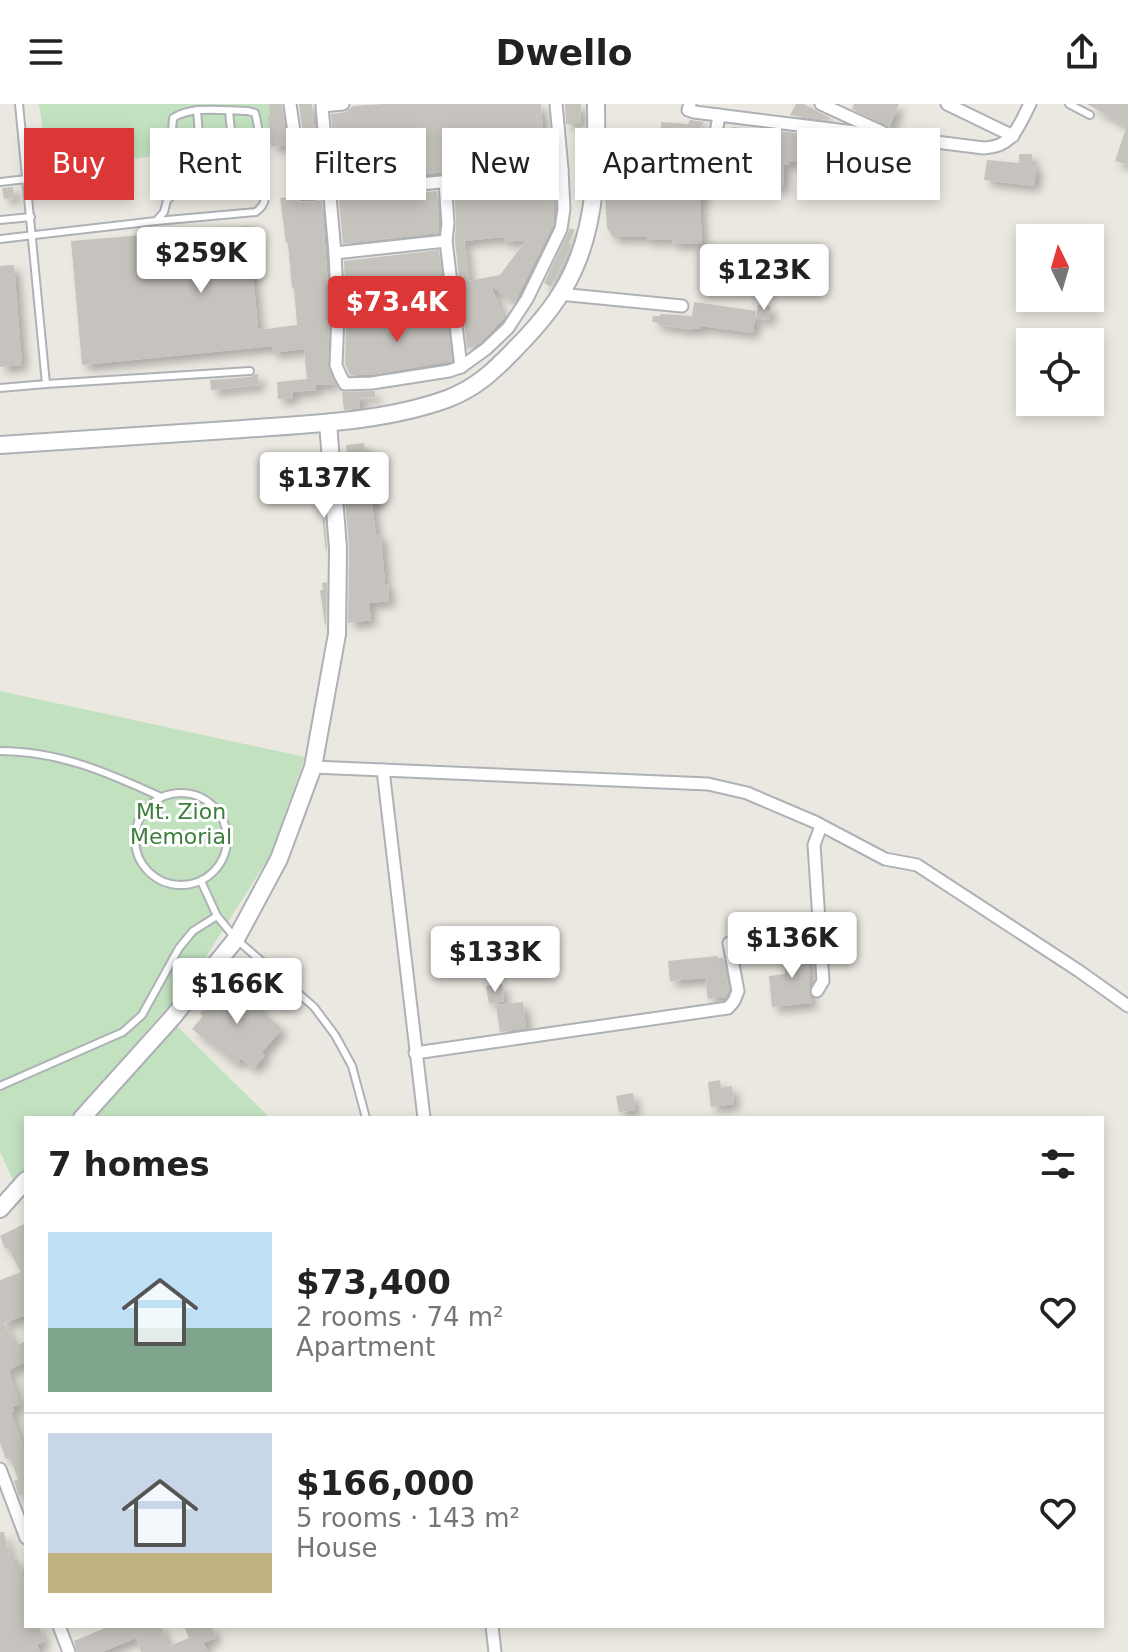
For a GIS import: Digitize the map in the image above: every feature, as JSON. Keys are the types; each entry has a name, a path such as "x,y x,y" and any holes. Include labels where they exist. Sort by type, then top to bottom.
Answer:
{"street":[{"path":"290,104 293,128"},
{"path":"324,128 322,105 343,104"},
{"path":"332,200 338,315 336,365 345,384 461,367 508,328 527,299 561,229 564,209 556,104"},
{"path":"596,104 597,128"},
{"path":"690,104 688,110 822,128"},
{"path":"821,104 874,128"},
{"path":"947,104 1013,136"},
{"path":"940,143 996,147 1013,136 1030,104"},
{"path":"718,128 719,115"},
{"path":"446,200 446,241 461,367"},
{"path":"0,445 328,423 402,411 448,398 487,378 522,342 559,294 572,273 583,245 593,200"},
{"path":"335,253 446,241"},
{"path":"559,294 682,306"},
{"path":"338,315 426,307 454,301"},
{"path":"84,1116 172,1018 236,939 279,859 313,767 337,634 338,548 328,423"},
{"path":"313,767 708,784 747,793 885,859 917,865 1128,1006"},
{"path":"383,770 424,1116"},
{"path":"817,991 823,981 814,845 821,826"},
{"path":"415,1053 728,1008 738,991 729,943"},
{"path":"0,1209 24,1182"},
{"path":"0,1469 24,1533"},
{"path":"60,1628 69,1652"},
{"path":"492,1628 495,1652"}],"lane":[{"path":"19,104 24,151"},
{"path":"1069,104 1090,115"},
{"path":"197,110 198,128"},
{"path":"229,111 231,128"},
{"path":"0,239 256,212 263,206 263,168 255,113 183,112 173,118 172,128"},
{"path":"0,182 24,179"},
{"path":"29,200 46,384"},
{"path":"156,221 164,212 167,200"},
{"path":"0,220 31,217"},
{"path":"0,388 250,371"},
{"path":"0,751 28,751 69,761 111,774 161,797"},
{"path":"191,794 210,803 223,819 227,839 223,859 210,876 201,881 170,884 152,875 139,859 135,849 135,829 144,810 161,797 191,794"},
{"path":"201,881 217,916 236,939 314,1007 335,1035 352,1066 365,1116"},
{"path":"0,1086 123,1032 142,1015 179,948 193,931 217,916"}],"green space":[{"path":"39,104 273,104 277,140 270,141 270,128 150,128 150,157 134,159 134,128 43,128"},
{"name":"Mt. Zion Memorial","path":"0,691 305,757 271,854 190,982 72,1116 24,1116 24,1170 14,1182 0,1152"},
{"path":"175,1024 268,1116 92,1116"}],"building":[{"path":"269,104 282,104 286,145 271,147"},
{"path":"299,104 312,104 314,128 302,128"},
{"path":"541,104 543,128 442,128 442,172 426,174 426,128 332,128 331,114 345,112 353,106"},
{"path":"565,104 581,104 580,124 566,124"},
{"path":"796,104 804,104 830,118 790,115"},
{"path":"854,104 899,104 889,128 852,109"},
{"path":"1087,104 1128,104 1128,127"},
{"path":"690,120 704,122 701,128 661,128 661,122 688,124"},
{"path":"1128,128 1128,165 1115,161"},
{"path":"781,131 797,133 797,162 788,161 789,164 784,165 783,187"},
{"path":"1019,154 1032,154 1032,165 1037,166 1034,186 984,180 987,160 1019,163"},
{"path":"13,187 14,198 4,199 2,188"},
{"path":"437,191 438,233 343,244 339,200 426,200 426,192"},
{"path":"280,198 300,202 322,201 330,315 328,365 335,384 315,385 316,390 292,392 293,398 278,399 277,382 307,379 304,349 272,353 272,346 82,365 71,241 249,226 258,330 297,325"},
{"path":"455,200 553,200 553,226 515,302 491,286 504,318 481,342 467,349 455,241","holes":["504,237 504,242 526,240 500,275 469,281 464,241"]},
{"path":"605,200 700,200 702,243 673,244 672,239 613,237 607,228"},
{"path":"570,228 575,230 569,243 571,246 551,287 544,283"},
{"path":"729,245 742,246 740,260 727,258"},
{"path":"439,250 444,294 425,299 346,306 344,261"},
{"path":"741,251 754,251 753,270 740,269"},
{"path":"14,265 22,365 0,367 0,266"},
{"path":"694,302 756,311 753,333 701,326 701,329 692,330 652,322 653,316 660,314 692,316"},
{"path":"758,305 771,306 769,320 756,318"},
{"path":"446,311 452,361 371,375 350,375 345,364 346,323"},
{"path":"258,374 259,385 211,390 210,380"},
{"path":"375,391 375,397 359,398 360,408 344,410 342,392"},
{"path":"364,443 372,492 376,491 378,504 372,504 376,535 381,534 389,601 369,603 371,620 348,623 349,547 342,464 348,464 346,445"},
{"path":"323,495 327,548 326,553 320,496"},
{"path":"327,582 325,625 320,590 323,590 322,583"},
{"path":"808,947 812,1003 772,1007 769,976 785,974 784,948"},
{"path":"723,958 729,990 726,997 708,999 705,978 670,981 668,961"},
{"path":"233,979 259,1004 257,1007 282,1029 262,1052 265,1055 253,1069 241,1058 237,1064 192,1029 203,1016 200,1013"},
{"path":"502,984 504,1001 489,1004 486,986"},
{"path":"523,1002 526,1028 500,1032 496,1005"},
{"path":"720,1080 721,1088 732,1086 734,1104 711,1107 708,1082"},
{"path":"633,1093 635,1110 619,1112 616,1096"},
{"path":"24,1224 24,1316 4,1323 15,1346 24,1342 24,1363 8,1370 20,1404 12,1407 14,1411 11,1412 24,1449 24,1494 19,1496 14,1481 18,1479 0,1443 0,1280 21,1272 0,1236"},
{"path":"0,1532 4,1532 11,1561 17,1559 24,1579 24,1628 39,1628 45,1641 37,1645 40,1652 0,1652"},
{"path":"105,1628 161,1628 169,1646 189,1638 185,1628 212,1628 216,1638 203,1643 208,1652 141,1652 136,1638 102,1652 77,1652 74,1641"}]}
